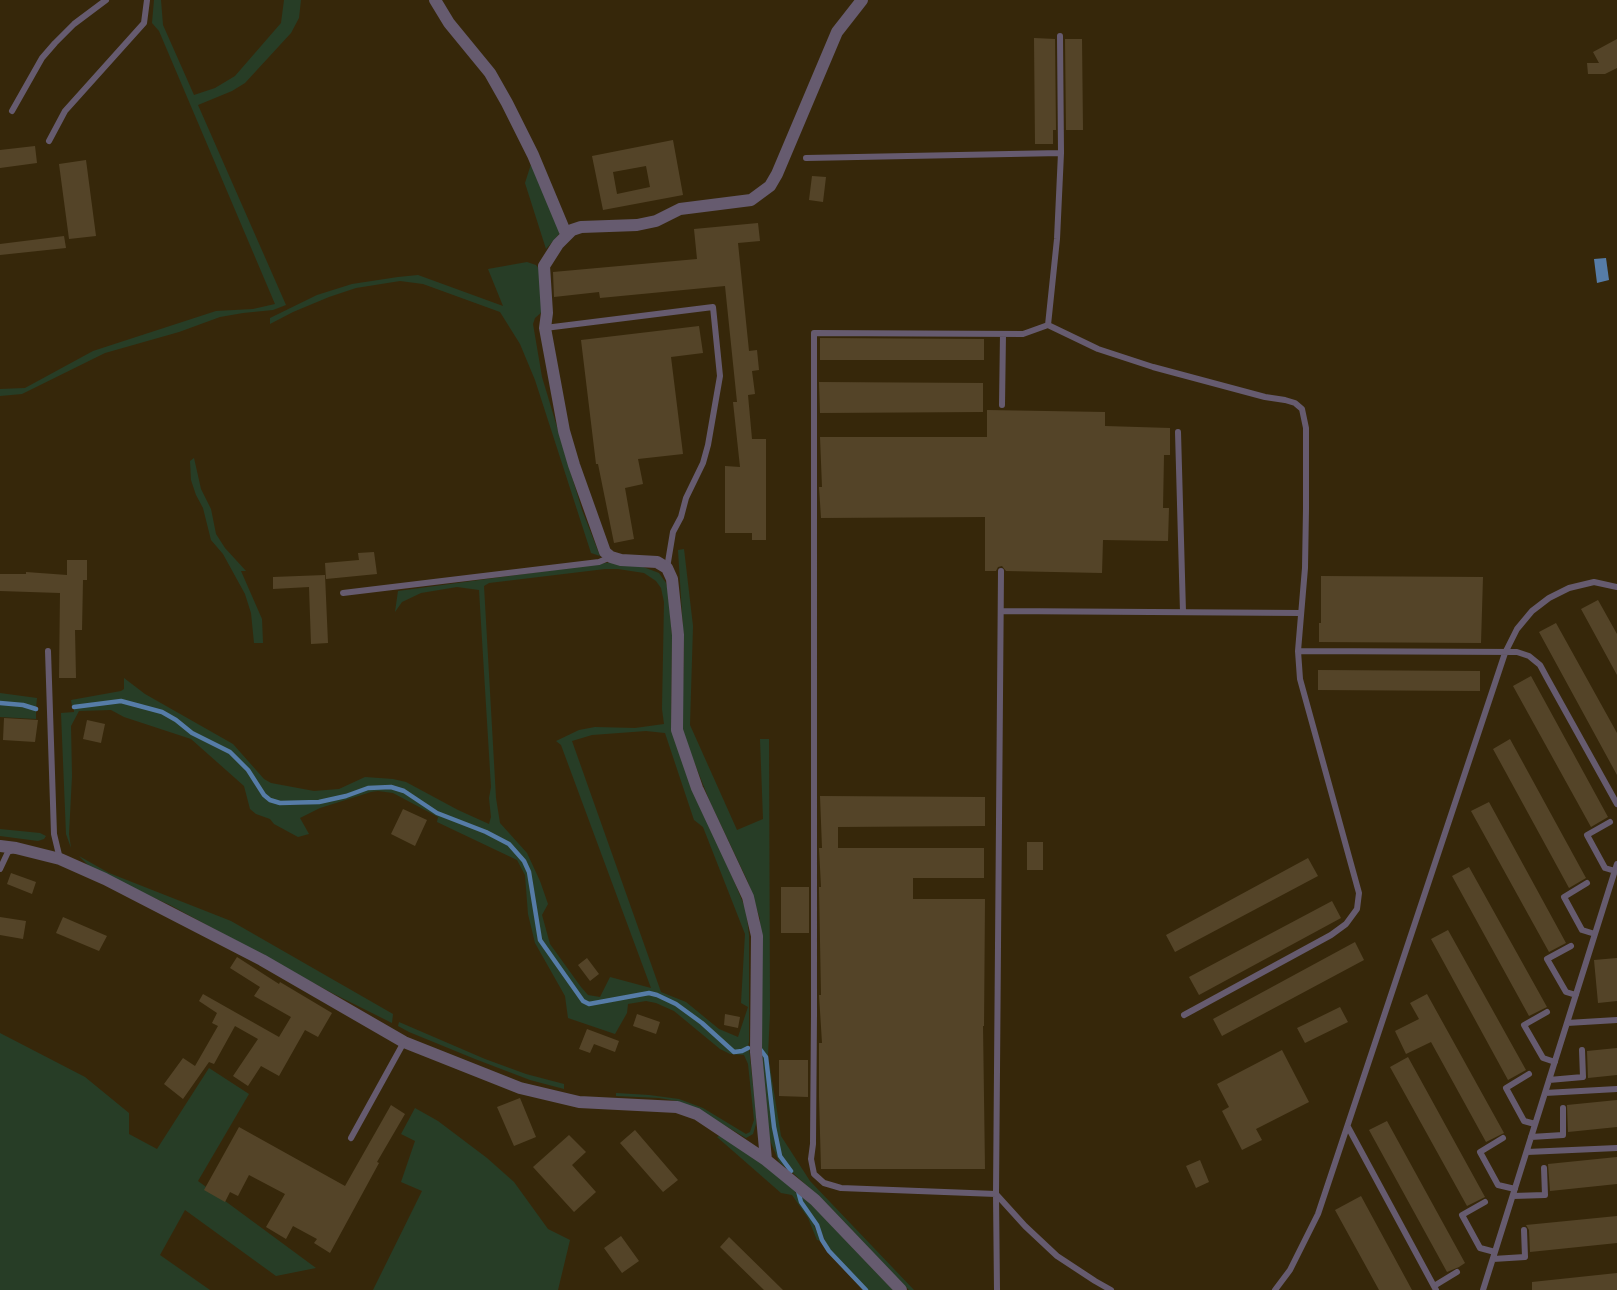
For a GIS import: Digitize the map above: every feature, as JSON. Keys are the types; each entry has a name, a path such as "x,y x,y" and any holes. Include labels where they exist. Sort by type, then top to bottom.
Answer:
{"street":[{"path":"435,0 449,23 490,73 507,103 528,145 566,234"},
{"path":"766,1160 756,1052 757,936 748,897 697,788 677,730 678,635 674,589 667,568 657,562 621,560 605,552 571,457 557,396 545,328 547,313 544,266 566,234 581,227 638,225 656,221 680,209 751,200 765,190 777,174 837,32 862,0"},
{"path":"0,846 60,860 105,879 253,955 404,1042 520,1088 579,1102 677,1107 697,1114 766,1160 815,1200 901,1290"}],"lane":[{"path":"12,111 48,50 75,24 106,0"},
{"path":"49,141 65,111 144,23 147,0"},
{"path":"1048,326 1057,239 1061,153 1060,36"},
{"path":"806,158 1061,153"},
{"path":"545,328 713,307 720,376 710,434 703,463 673,532 667,568"},
{"path":"1111,1290 1058,1256 1025,1226 996,1194 842,1188 824,1184 814,1174 811,1159 814,1026 814,333 1023,334 1048,326 1098,349 1153,367 1265,397 1285,400 1302,408 1306,428 1306,509 1305,568 1298,651 1300,679 1359,893 1356,909 1346,924 1331,935 1184,1015"},
{"path":"1002,405 1003,334"},
{"path":"1178,432 1183,612"},
{"path":"343,593 599,562 611,557"},
{"path":"997,1290 1001,571"},
{"path":"1275,1290 1290,1270 1318,1214 1505,653 1516,629 1532,611 1569,588 1594,582 1617,587"},
{"path":"1001,611 1301,613"},
{"path":"48,651 54,834 60,860"},
{"path":"1298,651 1517,652 1529,656 1540,664 1617,804"},
{"path":"1483,1290 1616,868 1605,868 1587,835 1610,822"},
{"path":"0,869 8,852 16,848"},
{"path":"1587,883 1564,897 1582,930 1595,934"},
{"path":"1570,946 1547,959 1566,992 1576,995"},
{"path":"1547,1012 1524,1025 1542,1058 1555,1062"},
{"path":"1567,1023 1617,1020"},
{"path":"351,1138 404,1042"},
{"path":"1549,1080 1583,1077 1582,1050"},
{"path":"1529,1074 1506,1088 1524,1121 1535,1124"},
{"path":"1545,1093 1617,1089"},
{"path":"1531,1137 1563,1135 1563,1108"},
{"path":"1348,1127 1435,1288 1457,1272"},
{"path":"1503,1138 1480,1152 1498,1185 1515,1189"},
{"path":"1527,1152 1617,1148"},
{"path":"1512,1196 1545,1195 1544,1168"},
{"path":"1485,1202 1462,1215 1480,1248 1494,1255 1525,1257 1524,1230"}],"green space":[{"path":"154,0 161,0 163,25 194,95 215,88 235,76 281,23 284,0 301,0 299,18 291,33 245,83 198,105 286,305 273,310 220,317 179,332 105,353 22,394 0,396 0,389 25,388 93,351 216,311 253,309 275,304 159,31 152,23"},
{"path":"532,161 560,228 559,234 546,249 525,183"},
{"path":"527,262 536,265 540,270 543,311 535,318 533,324 542,377 582,510 600,556 591,553 535,380 520,344 500,312 423,284 400,281 356,288 293,312 270,324 270,318 317,295 352,284 418,275 503,306 488,269"},
{"path":"194,458 201,489 211,509 216,534 225,548 246,571 241,571 262,619 263,643 254,643 251,613 245,594 223,554 211,540 203,508 191,480 190,461"},
{"path":"684,549 693,626 690,725 737,830 763,819 760,739 769,739 770,1013 768,1055 781,1136 810,1181 914,1290 909,1290 828,1205 793,1173 781,1156 766,1057 762,1051 765,1058 773,1127 780,1157 791,1172 779,1162 769,1138 758,1050 760,919 748,882 710,802 682,731 684,645 678,550"},
{"path":"613,562 638,565 659,573 668,591 672,635 671,728 746,910 749,935 748,1046 734,1051 703,1022 676,1003 658,994 649,992 590,1003 584,1000 541,939 530,872 525,860 509,844 486,831 438,812 405,790 392,786 367,787 319,801 281,802 265,794 248,770 230,751 192,732 177,719 162,711 121,700 72,706 71,700 121,691 124,689 124,678 145,694 233,744 264,779 271,783 314,791 339,789 365,777 393,779 406,782 489,824 491,787 479,590 457,587 421,593 402,602 395,612 398,591","holes":["605,569 644,573 656,581 661,588 664,602 662,709 664,724 635,728 595,727 579,730 556,741 561,745 651,988 610,977 600,997 588,995 550,944 542,915 548,904 540,881 527,853 500,823 496,798 484,586 489,583","646,731 665,733 694,820 703,827 745,934 741,1003 748,1007 738,1037 719,1029 686,1002 661,992 572,741 592,735"]},
{"path":"0,693 37,698 36,708 24,704 0,702"},
{"path":"121,702 161,713 176,721 191,734 229,753 242,765 263,796 270,801 289,805 310,804 346,797 368,789 391,788 404,792 437,813 485,832 508,845 523,861 528,872 539,940 583,1001 589,1005 649,994 657,996 702,1023 733,1053 749,1048 756,1114 753,1134 746,1138 697,1109 677,1101 616,1096 616,1093 679,1099 703,1108 746,1134 750,1132 754,1120 748,1064 744,1055 730,1054 720,1049 674,1011 646,1001 628,1004 627,1013 615,1034 568,1018 565,996 535,943 528,914 525,875 517,860 437,822 438,817 393,793 371,792 320,808 300,818 309,834 298,837 250,809 244,786 191,739 124,717 111,710 79,711 71,726 72,776 69,834 71,848 66,834 61,713 74,712 74,708"},
{"path":"0,704 23,706 36,710 36,719 0,717"},
{"path":"0,829 40,833 46,836 38,841 0,836"},
{"path":"79,856 109,873 231,921 393,1014 392,1023 170,905 94,871"},
{"path":"399,1022 485,1059 526,1074 564,1084 564,1089 530,1080 475,1059 409,1032 398,1026"},
{"path":"0,1033 85,1077 129,1113 129,1134 157,1149 209,1068 249,1094 198,1181 316,1268 276,1276 185,1210 160,1255 210,1290 0,1290"},
{"path":"415,1108 438,1121 487,1158 514,1182 548,1229 570,1240 558,1290 373,1290 422,1191 401,1182 415,1141 401,1134"},
{"path":"723,1134 793,1186 821,1241 817,1240 808,1218 792,1195 781,1193 717,1137"},
{"path":"799,1191 893,1290 867,1290 843,1266 829,1250 818,1224 802,1200"}],"water":[{"path":"1606,258 1609,280 1597,283 1594,259"}],"building":[{"path":"1034,38 1055,39 1056,130 1053,130 1053,144 1035,144"},
{"path":"1065,39 1082,39 1083,130 1066,130"},
{"path":"1617,39 1617,68 1605,74 1588,74 1587,63 1599,63 1593,52"},
{"path":"673,140 683,195 603,210 592,156","holes":["646,166 650,187 617,194 613,172"]},
{"path":"35,146 37,163 0,168 0,150"},
{"path":"86,160 96,236 69,239 59,164"},
{"path":"812,176 826,177 823,202 809,200"},
{"path":"758,223 760,241 738,243 749,351 757,350 759,370 752,371 755,394 748,395 752,439 766,439 766,540 752,540 752,533 725,533 725,466 740,467 733,402 737,402 725,286 600,298 599,292 554,297 553,272 697,259 694,229"},
{"path":"64,236 66,248 0,255 0,244"},
{"path":"699,326 703,353 671,357 683,454 638,459 643,484 625,488 634,539 614,543 598,464 596,464 581,340"},
{"path":"820,338 984,339 984,360 820,360"},
{"path":"819,382 983,383 983,412 820,413"},
{"path":"987,410 1105,412 1105,426 1170,428 1170,455 1164,455 1163,508 1169,508 1168,541 1103,540 1102,573 1006,571 1002,566 996,571 985,571 985,517 821,518 820,437 987,437"},
{"path":"374,552 377,574 326,579 325,563 359,560 358,553"},
{"path":"67,560 87,560 87,580 83,580 82,630 75,630 76,678 59,678 60,593 0,591 0,574 26,574 26,572 67,575"},
{"path":"325,575 328,643 311,644 309,587 273,589 273,577"},
{"path":"1321,576 1483,577 1481,643 1319,642"},
{"path":"1598,600 1617,634 1617,675 1581,609"},
{"path":"1556,623 1617,733 1617,775 1539,632"},
{"path":"1318,670 1480,671 1480,691 1318,690"},
{"path":"1531,676 1608,817 1591,827 1513,686"},
{"path":"4,718 38,720 35,742 3,740"},
{"path":"87,720 105,724 101,743 83,739"},
{"path":"1510,739 1586,878 1569,888 1493,749"},
{"path":"820,796 985,797 985,826 838,827 838,848 984,848 984,878 913,878 913,899 985,899 983,1026 985,1169 821,1169 819,848 822,848"},
{"path":"1489,802 1566,943 1549,952 1471,811"},
{"path":"403,809 427,820 415,846 391,834"},
{"path":"1027,842 1043,842 1043,870 1027,870"},
{"path":"1308,858 1318,876 1175,952 1166,935"},
{"path":"1469,867 1547,1007 1529,1016 1452,876"},
{"path":"11,873 36,882 32,894 7,884"},
{"path":"781,887 809,887 809,933 781,933"},
{"path":"1332,901 1341,918 1199,995 1189,977"},
{"path":"0,917 26,921 23,939 0,935"},
{"path":"63,917 107,936 99,951 56,933"},
{"path":"1448,930 1526,1070 1508,1080 1431,939"},
{"path":"1355,942 1364,960 1222,1036 1213,1019"},
{"path":"237,957 279,984 280,982 332,1013 318,1037 305,1030 279,1076 261,1066 248,1086 233,1076 258,1039 235,1026 214,1064 209,1062 183,1099 164,1084 183,1058 195,1066 218,1026 212,1023 217,1013 199,1001 203,994 279,1037 291,1017 254,996 260,987 230,968"},
{"path":"587,958 599,974 590,981 578,965"},
{"path":"1617,958 1617,1001 1598,1003 1594,960"},
{"path":"1427,994 1504,1133 1486,1142 1431,1042 1406,1054 1395,1031 1419,1019 1410,1003"},
{"path":"1340,1007 1348,1022 1305,1043 1297,1028"},
{"path":"637,1014 660,1022 656,1034 633,1026"},
{"path":"725,1014 740,1017 738,1028 724,1025"},
{"path":"587,1029 619,1041 615,1052 594,1044 590,1053 579,1049"},
{"path":"1617,1048 1617,1075 1588,1078 1587,1051"},
{"path":"1282,1050 1309,1102 1256,1129 1262,1140 1242,1150 1222,1111 1229,1107 1217,1084"},
{"path":"1408,1057 1485,1197 1467,1206 1390,1067"},
{"path":"779,1060 808,1060 808,1097 779,1096"},
{"path":"520,1098 536,1137 514,1146 497,1107"},
{"path":"1617,1100 1617,1127 1568,1132 1567,1105"},
{"path":"391,1105 405,1114 377,1162 379,1163 330,1253 314,1243 317,1239 293,1226 286,1239 266,1227 285,1194 249,1175 238,1196 230,1192 225,1202 204,1190 239,1127 345,1186"},
{"path":"1387,1121 1465,1263 1459,1267 1447,1272 1369,1130"},
{"path":"635,1130 678,1180 663,1192 620,1143"},
{"path":"569,1135 586,1152 572,1165 596,1192 574,1212 533,1167"},
{"path":"1617,1157 1617,1184 1550,1191 1548,1164"},
{"path":"1200,1160 1209,1182 1196,1188 1186,1166"},
{"path":"1361,1196 1412,1290 1379,1290 1335,1210"},
{"path":"1617,1216 1617,1243 1530,1252 1529,1230 1526,1225"},
{"path":"621,1236 639,1261 622,1273 604,1248"},
{"path":"729,1237 783,1290 764,1290 720,1247"},
{"path":"1617,1273 1617,1290 1532,1290 1532,1282"}],"waterway":[{"path":"74,707 121,701 162,712 192,733 230,752 248,770 264,795 270,800 280,803 319,802 368,788 391,787 404,791 437,813 486,832 509,844 524,861 529,872 540,940 583,1001 589,1004 649,993 657,995 676,1004 702,1023 734,1052 748,1048"},
{"path":"0,703 23,705 36,709"},
{"path":"760,1049 766,1057 774,1127 780,1156 791,1171"},
{"path":"798,1191 801,1202 817,1225 829,1251 866,1290"}]}
